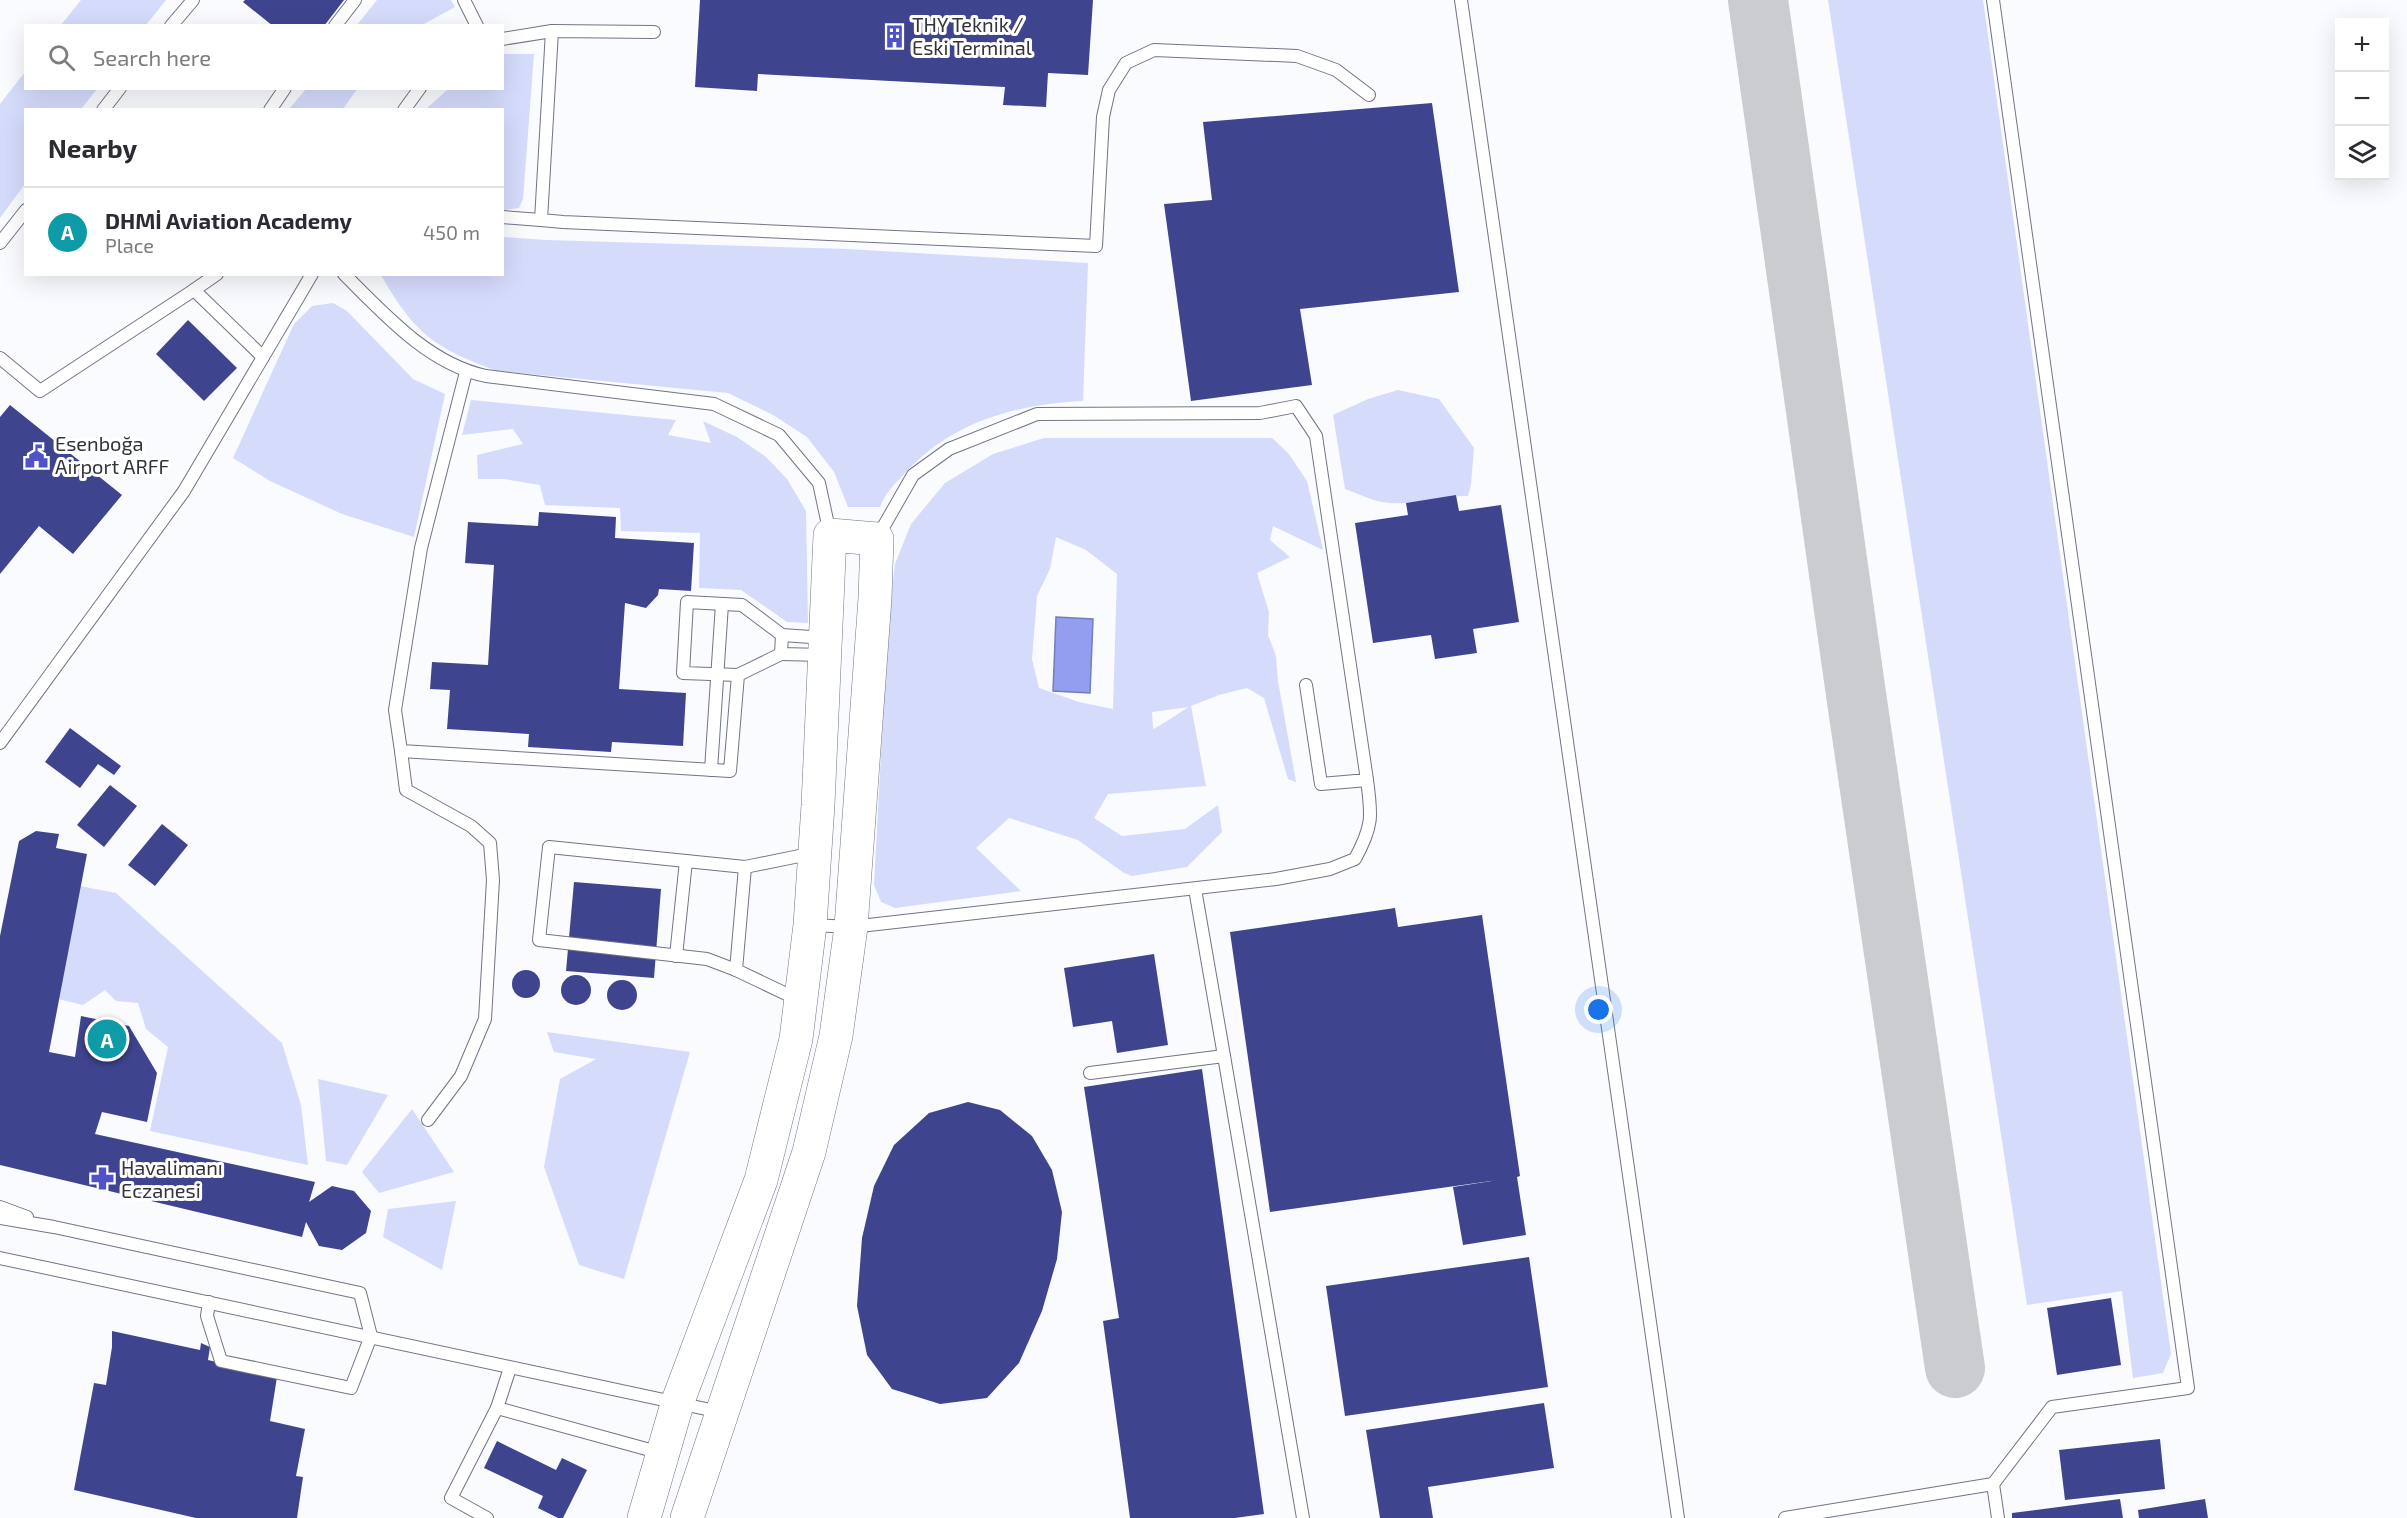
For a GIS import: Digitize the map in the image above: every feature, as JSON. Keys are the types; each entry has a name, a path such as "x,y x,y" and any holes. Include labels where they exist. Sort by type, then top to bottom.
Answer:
{"street":[{"path":"644,1518 678,1401 761,1180 796,1039 810,925 815,853 830,535 877,539 875,598 851,927 836,1036 809,1152 687,1518"}],"lane":[{"path":"173,24 193,0"},
{"path":"336,24 355,0"},
{"path":"464,0 476,24"},
{"path":"1461,0 1678,1518"},
{"path":"1785,1518 1993,1484 2052,1407 2188,1388 1993,0"},
{"path":"541,220 552,31"},
{"path":"504,39 552,31 654,32"},
{"path":"504,217 1096,246 1103,117 1109,90 1126,63 1154,50 1297,56 1336,70 1369,94"},
{"path":"105,108 118,90"},
{"path":"271,108 284,90"},
{"path":"405,108 419,90"},
{"path":"0,243 24,213"},
{"path":"0,358 40,391 214,276"},
{"path":"0,743 184,490 311,276"},
{"path":"346,276 386,315 430,351 466,372 714,404 779,435 819,483 830,535"},
{"path":"194,290 263,357"},
{"path":"428,1120 461,1076 485,1019 493,880 490,843 471,826 406,790 395,710 421,548 466,372"},
{"path":"810,925 851,927 1195,889 1276,879 1330,869 1355,859 1367,836 1372,816 1316,436 1296,406 1260,413 1037,414 949,449 913,475 877,539"},
{"path":"687,602 742,605 782,635 826,646 781,654 738,675 683,673 687,602"},
{"path":"711,770 722,604"},
{"path":"781,654 782,635"},
{"path":"401,751 730,771 738,675"},
{"path":"1306,685 1321,784 1367,780"},
{"path":"801,1001 707,959 539,940 540,928 549,847 745,867 815,853"},
{"path":"676,956 686,861"},
{"path":"736,970 745,867"},
{"path":"1195,889 1303,1518"},
{"path":"1090,1073 1224,1056"},
{"path":"0,1208 54,1227"},
{"path":"0,1218 54,1227 360,1293 371,1336 351,1388 221,1361 207,1316 209,1302"},
{"path":"0,1258 722,1412"},
{"path":"487,1518 451,1498 497,1408 510,1368"},
{"path":"497,1408 663,1454"},
{"path":"1993,1484 1998,1518"}],"shaded area":[{"path":"81,0 166,0 147,24 62,24"},
{"path":"377,0 451,0 455,7 424,24 358,24"},
{"path":"1828,0 1983,0 2171,1354 2163,1373 2133,1378 2122,1291 2027,1305"},
{"path":"504,54 534,54 523,199 519,208 504,210 504,108 427,108 447,90 504,90"},
{"path":"24,73 24,90 96,90 82,108 24,108 24,185 0,218 0,104"},
{"path":"305,90 356,90 344,108 290,108"},
{"path":"504,237 847,249 1088,263 1083,401 1033,406 986,419 963,429 922,456 890,489 880,507 848,507 834,472 807,437 773,415 728,393 497,371 441,346 416,325 382,276 504,276"},
{"path":"333,303 347,311 413,379 445,394 414,537 342,514 270,481 233,458 294,324 312,306"},
{"path":"1398,390 1439,399 1474,448 1468,496 1393,503 1373,500 1345,489 1333,415 1368,399"},
{"path":"471,400 676,420 668,435 711,443 703,421 737,437 766,457 787,479 806,511 808,623 787,622 741,590 699,588 700,533 621,531 620,508 545,505 540,485 504,479 478,479 477,455 523,444 513,429 462,435"},
{"path":"1044,438 1272,438 1288,453 1307,481 1323,550 1273,526 1270,540 1290,557 1257,573 1269,612 1268,635 1276,656 1278,681 1296,782 1288,779 1264,698 1247,688 1219,695 1191,706 1206,786 1108,794 1094,818 1122,836 1185,829 1218,805 1222,832 1187,867 1132,876 1124,873 1078,840 1009,818 976,848 1021,891 895,908 881,902 874,885 888,623 895,564 911,524 945,483 993,454","holes":["1056,537 1086,550 1117,574 1113,709 1079,702 1039,688 1032,659 1037,596 1050,569","1189,707 1154,729 1153,728 1152,712"]},
{"path":"80,886 116,893 282,1043 301,1105 308,1165 150,1131 168,1047 146,1029 138,1003 116,1001 105,990 83,1005 58,999"},
{"path":"547,1032 690,1052 624,1279 579,1265 544,1167 560,1079 596,1059 554,1052"},
{"path":"318,1079 388,1095 347,1165 326,1161"},
{"path":"412,1109 454,1172 379,1193 362,1172"},
{"path":"456,1201 442,1270 383,1237 388,1209"}],"water":[{"path":"1056,617 1093,619 1090,693 1053,691"}],"building":[{"path":"245,0 344,0 326,24 270,24 243,2"},
{"name":"THY Teknik / Eski Terminal","path":"700,0 1093,0 1088,75 1048,73 1046,107 1003,105 1005,87 758,74 757,91 695,87"},
{"path":"1432,103 1459,292 1300,309 1312,385 1191,401 1164,204 1212,200 1203,122"},
{"path":"188,320 237,368 204,401 156,354"},
{"name":"Esenboğa Airport ARFF","path":"10,405 122,495 73,554 39,526 0,574 0,417"},
{"path":"1456,495 1459,511 1501,505 1519,622 1473,629 1477,653 1435,659 1431,635 1373,643 1355,523 1408,515 1406,503"},
{"path":"539,512 616,517 615,538 694,543 691,591 659,589 658,595 646,608 625,603 619,689 686,693 683,746 612,742 611,752 528,747 529,734 447,729 450,690 430,689 432,662 488,665 494,565 465,563 468,522 538,526"},
{"path":"70,728 121,766 114,775 98,764 80,788 45,762"},
{"path":"110,785 137,806 104,847 77,825"},
{"path":"162,824 188,845 155,886 128,865"},
{"path":"36,831 59,834 56,848 87,854 49,1052 75,1057 81,1016 129,1026 157,1073 147,1122 102,1112 95,1134 315,1182 309,1202 332,1186 354,1191 371,1211 366,1233 342,1250 319,1246 306,1222 302,1237 0,1165 0,936 19,841"},
{"path":"574,882 661,889 654,978 566,971"},
{"path":"1395,908 1398,927 1482,915 1520,1176 1517,1177 1526,1235 1463,1245 1453,1187 1498,1180 1270,1212 1230,932"},
{"path":"1154,954 1168,1045 1117,1053 1112,1021 1073,1027 1064,968"},
{"path":"526,970 536,974 540,984 536,994 526,998 516,994 512,984 516,974"},
{"path":"576,975 587,979 591,990 587,1001 576,1005 565,1001 561,990 565,979"},
{"path":"622,980 633,984 637,995 633,1006 622,1010 611,1006 607,995 611,984"},
{"path":"1202,1069 1264,1514 1235,1518 1130,1518 1103,1321 1119,1318 1084,1087"},
{"path":"968,1102 1000,1110 1032,1136 1052,1170 1062,1212 1057,1259 1042,1311 1019,1363 987,1398 940,1404 892,1389 867,1355 857,1306 862,1238 874,1186 894,1145 929,1113"},
{"path":"1529,1257 1548,1387 1345,1416 1326,1286"},
{"path":"2111,1298 2121,1365 2057,1375 2047,1308"},
{"path":"112,1331 200,1350 201,1343 210,1347 208,1360 277,1377 270,1421 305,1429 296,1476 303,1477 297,1518 196,1518 74,1490 94,1383 106,1385"},
{"path":"1544,1403 1554,1468 1428,1487 1433,1518 1380,1518 1366,1430"},
{"path":"2160,1439 2165,1489 2065,1500 2059,1450"},
{"path":"497,1441 556,1470 562,1458 587,1470 563,1518 558,1518 538,1508 543,1496 484,1468"},
{"path":"2120,1499 2123,1518 2012,1518 2012,1513"},
{"path":"2205,1499 2208,1518 2139,1518 2138,1510"}],"taxiway":[{"path":"1758,0 1857,701 1955,1368"}],"place":[{"name":"THY Teknik / Eski Terminal","path":"894,36"},
{"name":"Esenboğa Airport ARFF","path":"37,456"},
{"name":"DHMİ Aviation Academy","path":"107,1039"},
{"name":"Havalimanı Eczanesi","path":"103,1179"}]}
